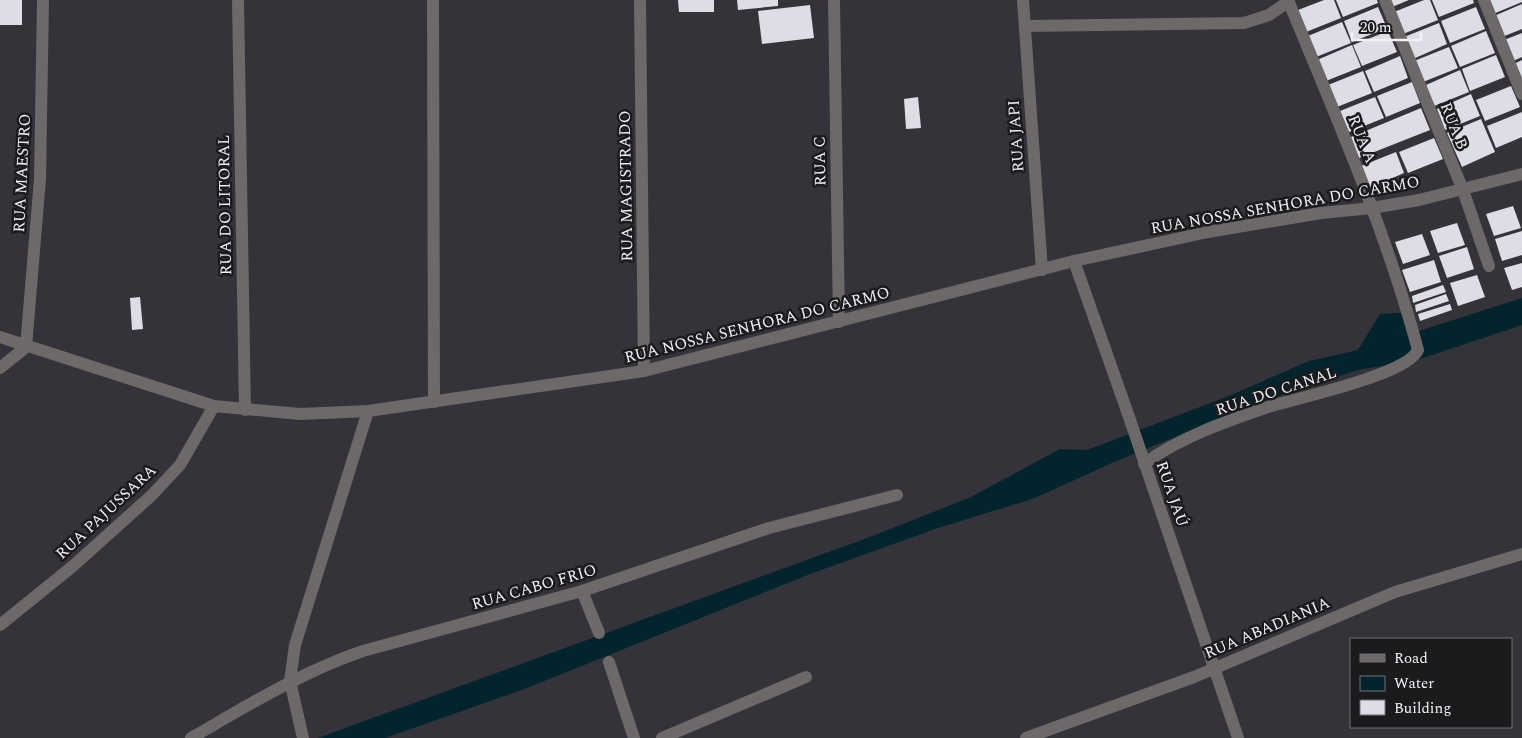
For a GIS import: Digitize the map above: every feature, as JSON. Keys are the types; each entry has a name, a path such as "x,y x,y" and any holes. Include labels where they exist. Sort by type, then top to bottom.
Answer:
{"street":[{"name":"RUA MAESTRO","path":"26,347 40,179 43,0"},
{"name":"RUA DO LITORAL","path":"238,0 244,410"},
{"path":"433,0 434,402"},
{"name":"RUA MAGISTRADO","path":"640,0 644,371"},
{"name":"RUA C","path":"834,0 839,322"},
{"name":"RUA JAPI","path":"1023,0 1042,270"},
{"name":"RUA B","path":"1385,0 1463,190 1489,266"},
{"path":"1484,0 1522,94"},
{"path":"1025,26 1244,23 1269,15 1288,1"},
{"name":"RUA A","path":"1288,1 1372,208 1418,350"},
{"name":"RUA NOSSA SENHORA DO CARMO","path":"0,337 26,347 214,406 300,414 368,411 644,371 1074,261 1208,232 1321,212 1372,208 1463,190 1522,174"},
{"name":"RUA JAÚ","path":"1074,261 1238,738"},
{"path":"0,368 26,347"},
{"name":"RUA DO CANAL","path":"1143,458 1268,408 1379,375 1414,356 1418,350"},
{"name":"RUA PAJUSSARA","path":"0,625 73,566 152,495 180,466 214,406"},
{"path":"303,738 290,681 295,645 368,411"},
{"name":"RUA CABO FRIO","path":"191,738 290,681 329,663 363,651 582,591 769,528 898,495"},
{"name":"RUA ABADIANIA","path":"1026,738 1194,677 1395,592 1522,554"},
{"path":"582,591 599,632"},
{"path":"609,662 634,738"},
{"path":"662,738 806,677"}],"water":[{"path":"1522,298 1522,325 1417,360 1358,370 1267,400 1116,461 1035,498 938,528 810,574 527,688 385,738 318,738 870,537 971,497 1060,449 1087,450 1229,396 1309,361 1358,350 1380,314 1401,313 1416,332"}],"building":[{"path":"0,0 22,0 22,25 0,25"},
{"path":"678,0 714,0 714,12 679,12"},
{"path":"737,0 778,0 778,6 738,10"},
{"path":"1324,0 1334,0 1341,18 1306,32 1298,10"},
{"path":"1336,0 1377,0 1378,3 1343,17"},
{"path":"1389,0 1409,0 1392,7"},
{"path":"1424,0 1430,0 1438,20 1403,34 1394,12"},
{"path":"1432,0 1473,0 1474,3 1439,17"},
{"path":"1487,0 1522,0 1522,2 1493,14"},
{"path":"1522,4 1522,29 1502,37 1494,16"},
{"path":"810,5 814,38 762,44 758,11"},
{"path":"1378,7 1387,28 1352,42 1344,21"},
{"path":"1476,7 1485,29 1450,43 1441,21"},
{"path":"1342,22 1351,43 1316,57 1308,36"},
{"path":"1439,23 1447,44 1413,59 1404,37"},
{"path":"1388,31 1397,52 1362,66 1353,45"},
{"path":"1486,31 1495,53 1460,67 1451,46"},
{"path":"1522,33 1522,57 1513,61 1504,40"},
{"path":"1352,45 1361,67 1326,81 1317,60"},
{"path":"1449,47 1458,68 1423,82 1414,61"},
{"path":"1496,55 1505,77 1470,91 1462,69"},
{"path":"1400,56 1408,78 1374,92 1365,71"},
{"path":"1522,60 1522,84 1514,64"},
{"path":"1460,70 1469,92 1434,106 1426,85"},
{"path":"1363,71 1372,93 1337,107 1328,85"},
{"path":"1412,82 1420,103 1386,117 1377,96"},
{"path":"1511,86 1520,107 1485,121 1476,100"},
{"path":"1471,94 1480,116 1445,130 1437,109"},
{"path":"918,97 921,128 906,129 904,99"},
{"path":"1375,97 1384,118 1349,132 1340,111"},
{"path":"1421,108 1430,130 1359,158 1351,137"},
{"path":"1522,112 1522,137 1496,148 1487,126"},
{"path":"1481,119 1495,152 1462,167 1447,133"},
{"path":"1434,138 1443,159 1408,173 1399,152"},
{"path":"1396,152 1404,173 1370,188 1361,166"},
{"path":"1513,206 1521,228 1494,236 1486,214"},
{"path":"1457,223 1465,245 1438,253 1430,231"},
{"path":"1522,231 1522,255 1502,261 1495,239"},
{"path":"1422,234 1430,255 1403,264 1395,242"},
{"path":"1467,247 1474,269 1447,278 1439,256"},
{"path":"1434,260 1441,282 1410,292 1402,270"},
{"path":"1522,263 1522,287 1512,290 1504,268"},
{"path":"1477,275 1485,297 1458,306 1450,283"},
{"path":"1443,285 1446,292 1413,303 1412,296"},
{"path":"1446,294 1449,301 1416,312 1415,305"},
{"path":"140,297 143,329 132,330 130,298"},
{"path":"1450,304 1452,310 1420,321 1418,314"}]}
